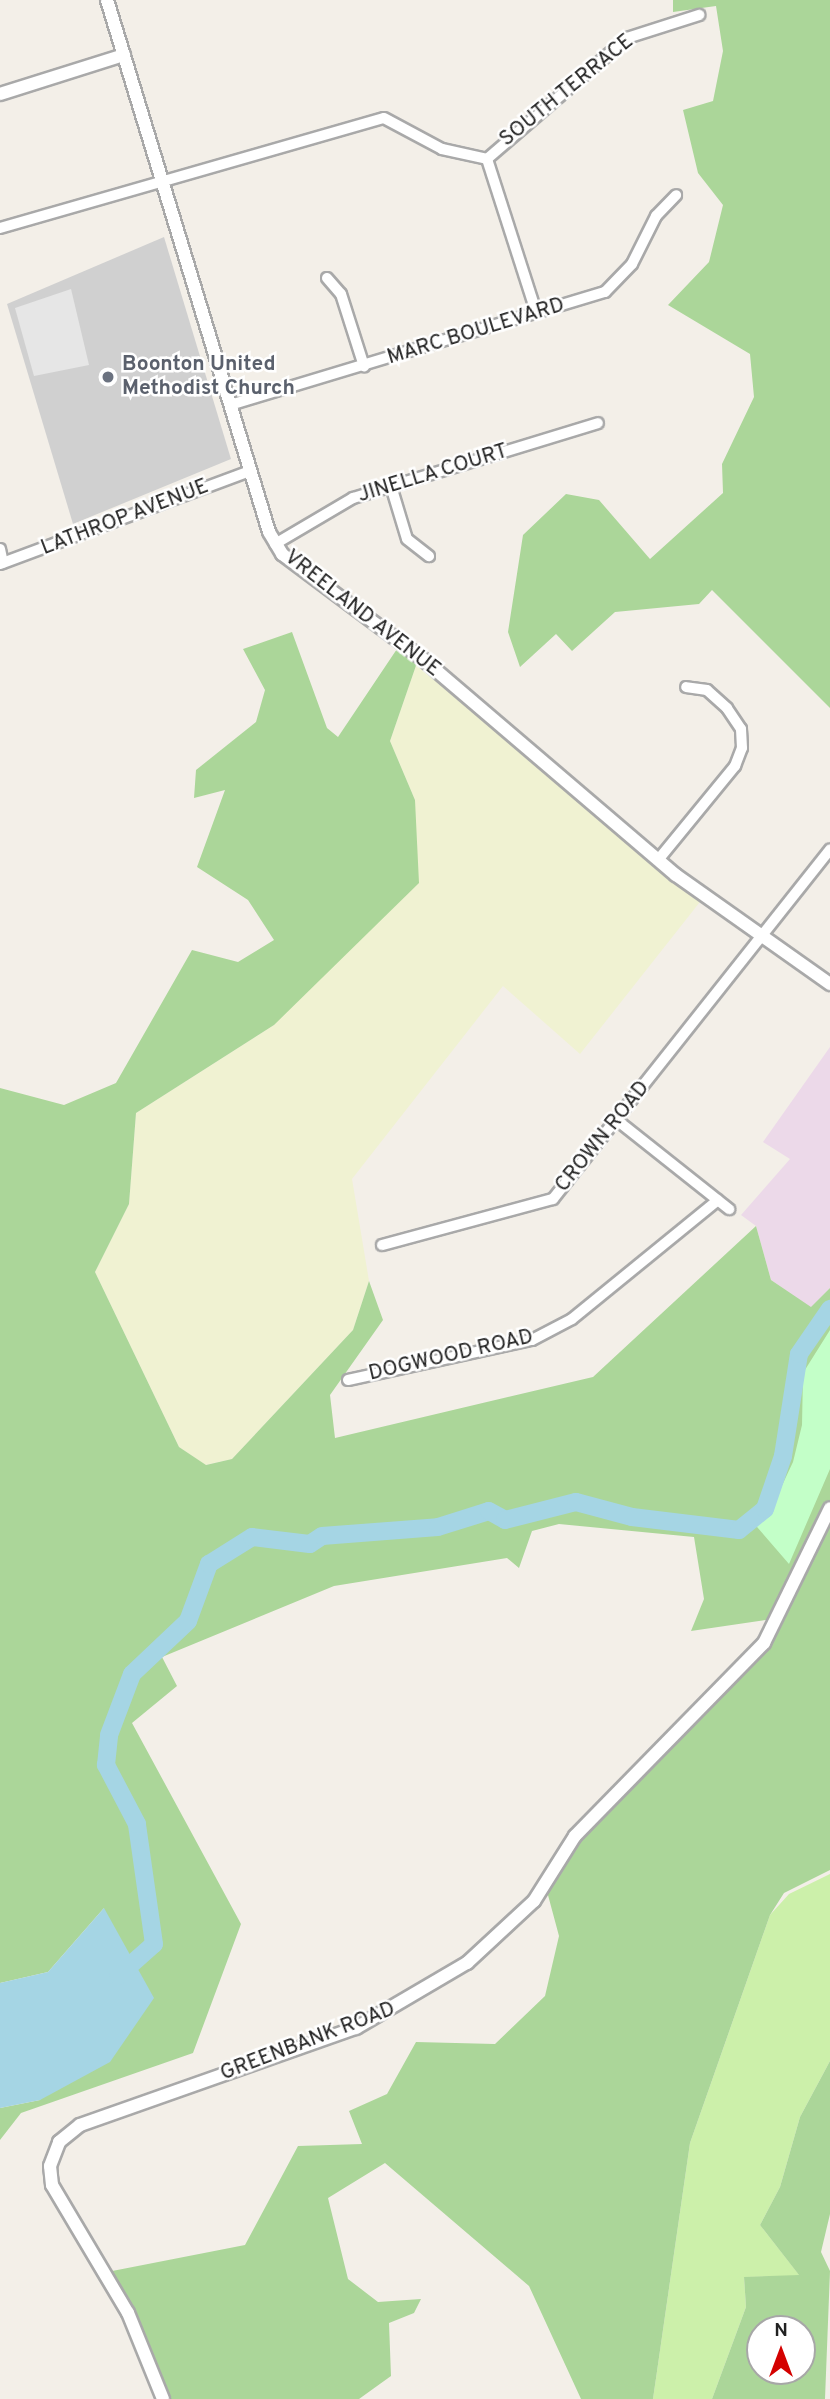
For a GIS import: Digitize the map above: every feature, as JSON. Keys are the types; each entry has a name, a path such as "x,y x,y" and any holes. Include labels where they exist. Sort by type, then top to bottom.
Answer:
{"street":[{"name":"VREELAND AVENUE","path":"107,0 250,471 275,544 658,860 830,984"},
{"name":"SOUTH TERRACE","path":"0,228 162,179 384,118 448,152 487,159 627,38 699,15"},
{"path":"0,94 124,55"},
{"path":"487,159 537,312"},
{"name":"MARC BOULEVARD","path":"230,405 611,288 676,195"},
{"path":"327,278 341,294 364,366"},
{"name":"JINELLA COURT","path":"275,544 334,508 391,486 598,423"},
{"name":"LATHROP AVENUE","path":"2,564 250,471"},
{"path":"391,486 407,539 429,556"},
{"path":"0,549 2,564"},
{"path":"658,860 735,766 742,748 741,729 727,708 706,690 686,687"},
{"name":"CROWN ROAD","path":"382,1245 553,1199 618,1121 830,849"},
{"path":"618,1121 729,1209"},
{"name":"DOGWOOD ROAD","path":"348,1380 532,1340 572,1319 718,1200"},
{"name":"GREENBANK ROAD","path":"163,2399 128,2313 52,2185 50,2166 59,2142 80,2125 356,2028 467,1963 534,1901 575,1836 764,1643 830,1508"}],"shaded area":[{"path":"164,237 231,459 73,524 7,304"},
{"path":"71,289 89,365 34,376 15,308"},
{"path":"830,1047 830,1288 811,1308 771,1280 756,1226 741,1215 790,1159 763,1142"}],"green space":[{"path":"673,0 830,0 830,708 712,590 699,604 615,612 572,651 556,634 520,667 508,632 523,535 566,494 599,500 650,559 723,493 722,464 754,397 750,354 668,305 709,262 723,205 698,173 683,110 713,101 723,51 716,6 673,12"},
{"path":"292,632 327,728 338,737 403,640 420,654 390,741 415,800 419,883 274,1025 136,1113 129,1204 95,1272 179,1447 206,1465 232,1459 353,1330 369,1281 383,1320 330,1395 335,1438 593,1377 756,1226 771,1280 811,1307 830,1288 830,1870 784,1893 770,1915 690,2143 653,2399 581,2399 529,2286 385,2163 328,2198 348,2279 378,2302 421,2299 414,2313 389,2323 391,2376 359,2399 160,2399 102,2273 245,2245 298,2146 362,2144 349,2111 387,2094 416,2042 495,2044 545,1996 559,1936 545,1884 566,1850 786,1617 691,1631 704,1599 694,1537 559,1524 532,1531 519,1568 507,1558 334,1586 162,1657 177,1686 132,1723 241,1924 193,2053 21,2113 0,2140 0,2108 40,2100 104,1908 48,1972 0,1983 0,1088 64,1105 116,1083 192,950 238,962 274,940 248,900 197,867 225,790 194,798 196,770 256,722 265,690 243,649"},
{"path":"420,654 707,893 580,1054 503,986 352,1179 369,1281 353,1330 232,1459 205,1465 179,1447 95,1272 129,1204 136,1113 274,1025 415,800 390,741"},
{"path":"830,1330 830,1469 789,1564 751,1520 769,1513 793,1462 802,1425 803,1373"},
{"path":"830,1874 830,2061 800,2117 780,2187 760,2225 800,2276 744,2277 746,2307 712,2399 653,2399 690,2143 770,1915 789,1894"},
{"path":"830,2061 830,2214 821,2252 830,2271 825,2399 712,2399 746,2307 744,2277 799,2275 760,2225 780,2187 800,2117"}],"water":[{"path":"104,1908 154,1998 110,2062 40,2100 0,2108 0,1983 48,1972"}],"waterway":[{"path":"118,1976 154,1944 137,1824 106,1765 109,1735 132,1674 188,1621 209,1564 252,1537 310,1544 322,1536 438,1527 489,1511 505,1520 576,1502 632,1517 739,1530 765,1509 783,1456 799,1354 830,1309"}],"place":[{"name":"Boonton United Methodist Church","path":"108,377"}]}
